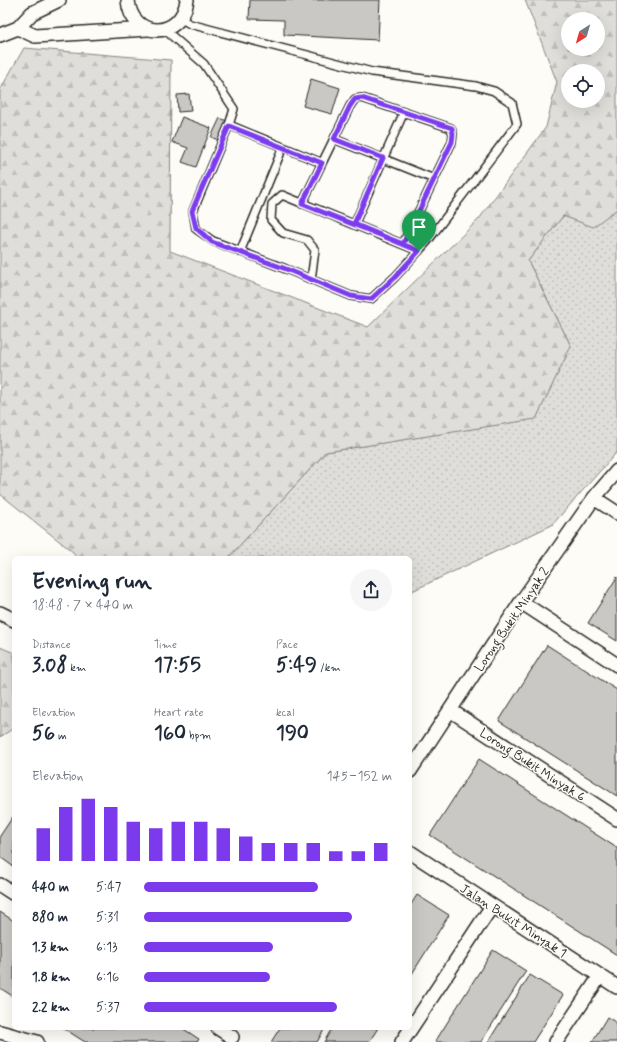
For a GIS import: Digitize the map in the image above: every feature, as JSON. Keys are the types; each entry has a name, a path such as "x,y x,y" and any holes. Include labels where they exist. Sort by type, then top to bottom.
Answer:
{"street":[{"path":"0,35 18,28 32,13 60,0"},
{"path":"128,0 128,7 132,17 139,24 148,29"},
{"path":"18,28 35,36 148,29 164,30 173,26 181,19 187,0"},
{"name":"Lorong Bukit Minyak 2","path":"412,768 521,602 594,498 617,471"},
{"path":"594,498 617,513"},
{"path":"521,602 617,665"},
{"path":"0,613 12,619"},
{"name":"Lorong Bukit Minyak 6","path":"450,710 617,818"},
{"name":"Jalan Bukit Minyak 1","path":"412,853 617,987"},
{"path":"0,885 12,893"},
{"path":"412,1027 492,906"},
{"path":"556,1042 600,976"},
{"path":"222,1030 233,1036"},
{"path":"402,1042 410,1030"},
{"path":"0,1032 37,1042"}],"lane":[{"path":"164,30 204,64 234,109 229,126 192,211 196,228 212,242 351,296 371,299 395,277 427,242 517,124 512,103 494,92 476,86 372,72 190,24 181,19"},
{"path":"302,204 350,106 355,99 362,98 452,128 452,142 403,244"},
{"path":"354,224 404,112"},
{"path":"229,126 322,163"},
{"path":"334,139 434,178"},
{"path":"240,252 283,147"},
{"path":"311,280 315,250 307,240 283,233 271,220 272,204 282,195 419,251"}],"green space":[{"path":"525,0 617,0 617,209 593,227 563,216 528,261 571,346 536,419 326,452 230,556 75,556 73,552 0,494 0,90 24,48 171,60 170,251 368,327 479,219 546,127 557,82"},
{"path":"617,209 617,452 552,525 412,591 412,556 230,556 326,452 536,418 571,346 528,261 563,216 593,226"},
{"path":"0,647 12,652 12,729 0,737"}],"building":[{"path":"250,0 380,0 378,40 284,35 284,20 249,19"},
{"path":"311,79 340,88 332,114 303,106"},
{"path":"189,94 191,111 178,112 177,95"},
{"path":"182,117 211,128 196,167 182,162 188,148 172,142"},
{"path":"220,118 227,121 218,140 211,137"},
{"path":"617,577 617,641 588,623"},
{"path":"547,645 617,690 617,796 499,721"},
{"path":"479,759 617,848 617,955 430,835"},
{"path":"12,818 12,866 0,857 0,836"},
{"path":"417,895 449,915 412,974 412,903"},
{"path":"0,912 12,920 12,996 0,988"},
{"path":"493,950 526,971 481,1042 435,1042"},
{"path":"530,975 563,995 533,1042 488,1042"},
{"path":"607,1017 617,1023 617,1042 592,1042"},
{"path":"66,1030 185,1030 199,1039 197,1042 85,1042"},
{"path":"279,1030 324,1030 317,1042 271,1042"},
{"path":"331,1030 377,1030 369,1042 324,1042"}],"route":[{"path":"419,251 395,277 371,299 351,296 286,269 212,242 196,228 192,211 229,126 322,163 302,204 403,244 452,142 452,128 362,98 355,99 350,106 334,139 383,158 354,224 403,244 419,251"}]}
